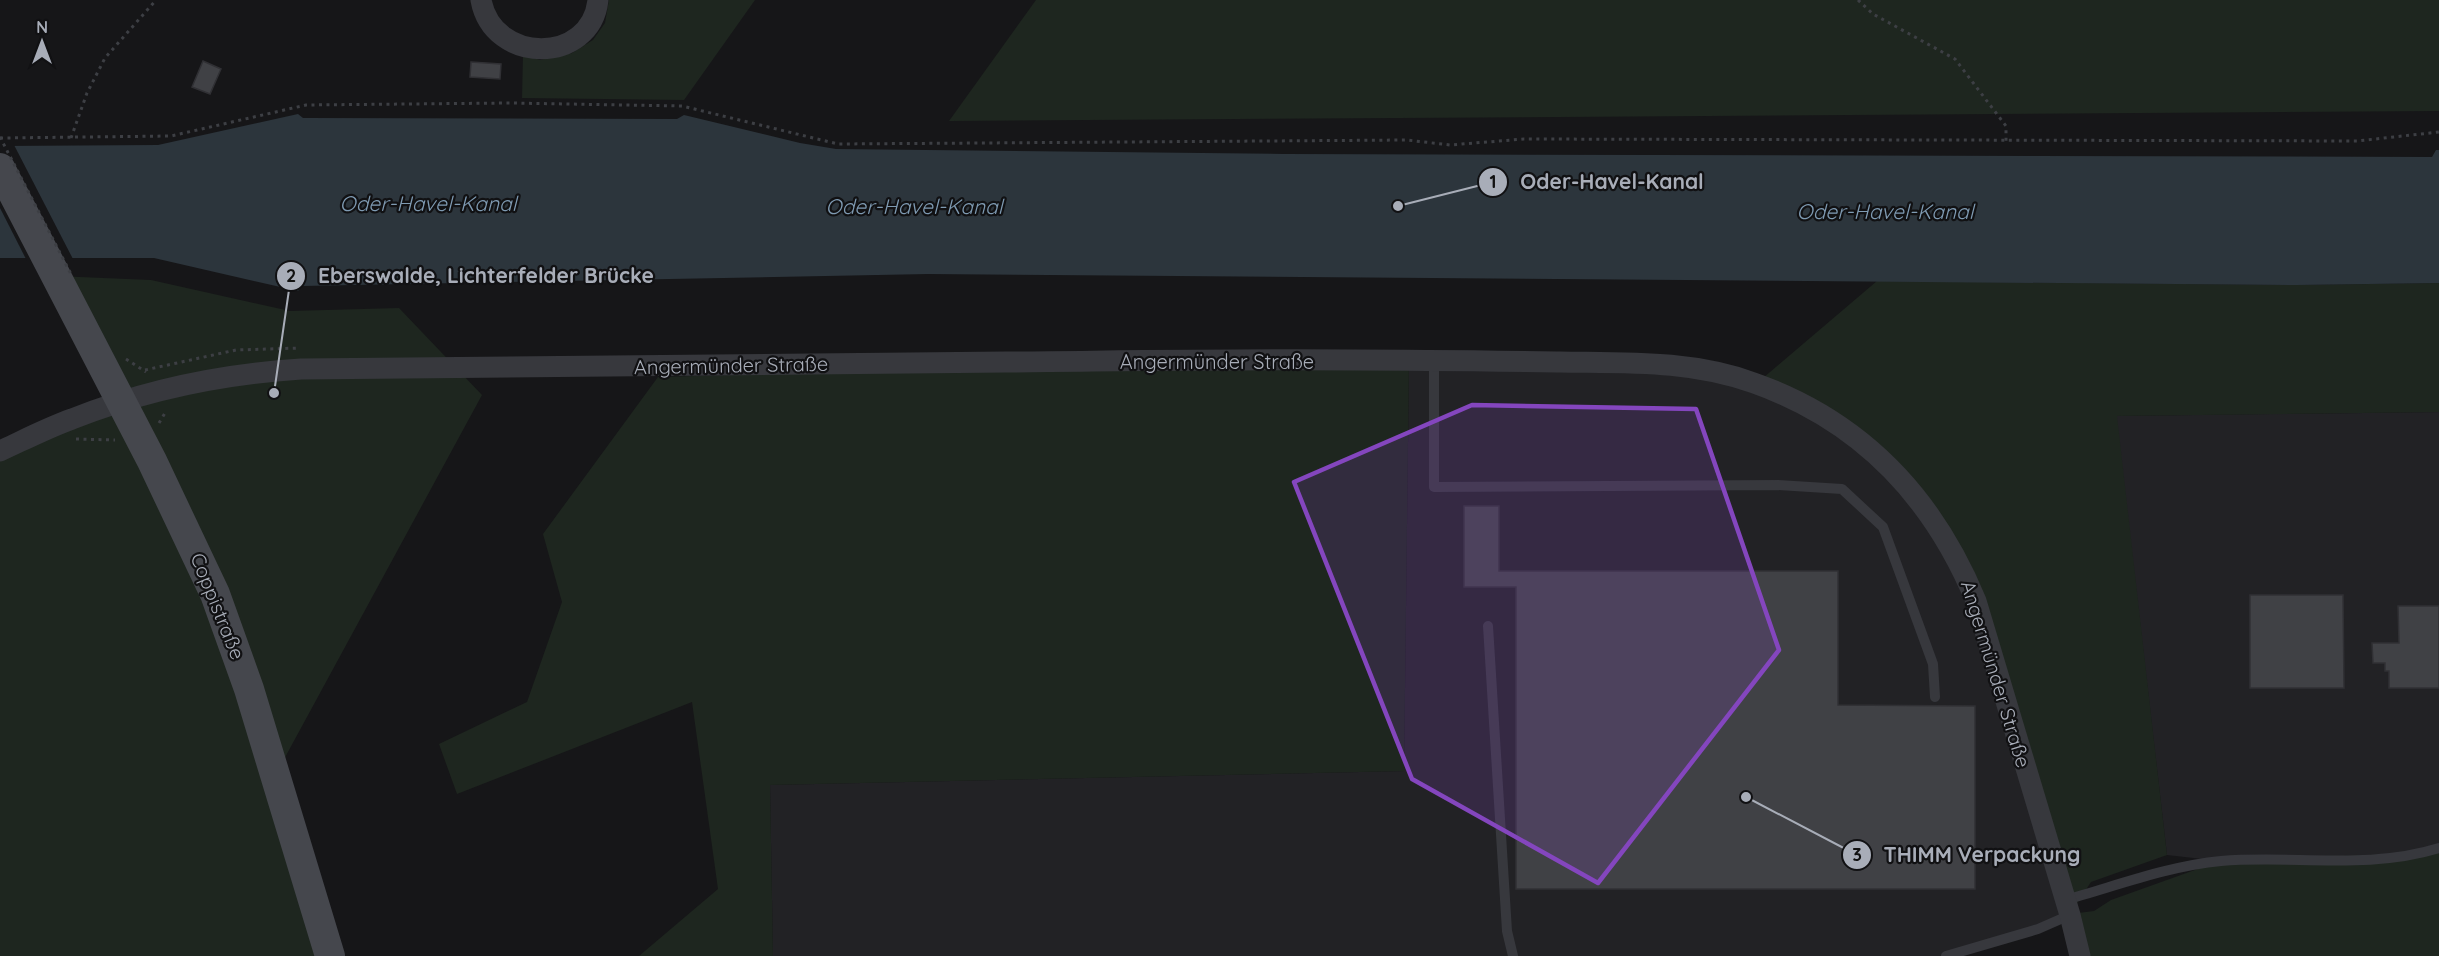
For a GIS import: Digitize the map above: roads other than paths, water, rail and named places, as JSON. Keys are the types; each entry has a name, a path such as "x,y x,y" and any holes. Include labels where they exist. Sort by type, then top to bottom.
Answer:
{"main road":[{"name":"Coppistraße","path":"0,168 64,276 122,403 188,534 233,641 330,956"}],"street":[{"path":"481,0 483,10 492,27 507,40 524,48 543,50 561,46 578,36 590,22 598,0"},
{"name":"Angermünder Straße","path":"0,451 72,419 122,403 216,378 301,369 1434,360 1635,362 1705,369 1780,393 1809,408 1858,440 1912,491 1937,523 1976,601 2068,907 2080,956"}],"lane":[{"path":"1434,360 1434,487 1778,485 1842,489 1883,527 1933,664 1935,697"},
{"path":"1488,626 1507,931 1513,956"},
{"path":"1947,956 2038,929 2068,907 2164,872 2220,861 2379,858 2421,853 2439,848"}],"water":[{"path":"298,114 303,118 677,119 684,115 800,143 836,149 1284,154 2432,157 2436,150 2439,150 2439,283 2298,285 928,274 302,286 298,291 154,258 0,258 0,146 158,145"}],"place":[{"name":"Oder-Havel-Kanal","path":"1398,206"},
{"name":"Eberswalde, Lichterfelder Brücke","path":"274,393"},
{"name":"THIMM Verpackung","path":"1746,797"}]}
